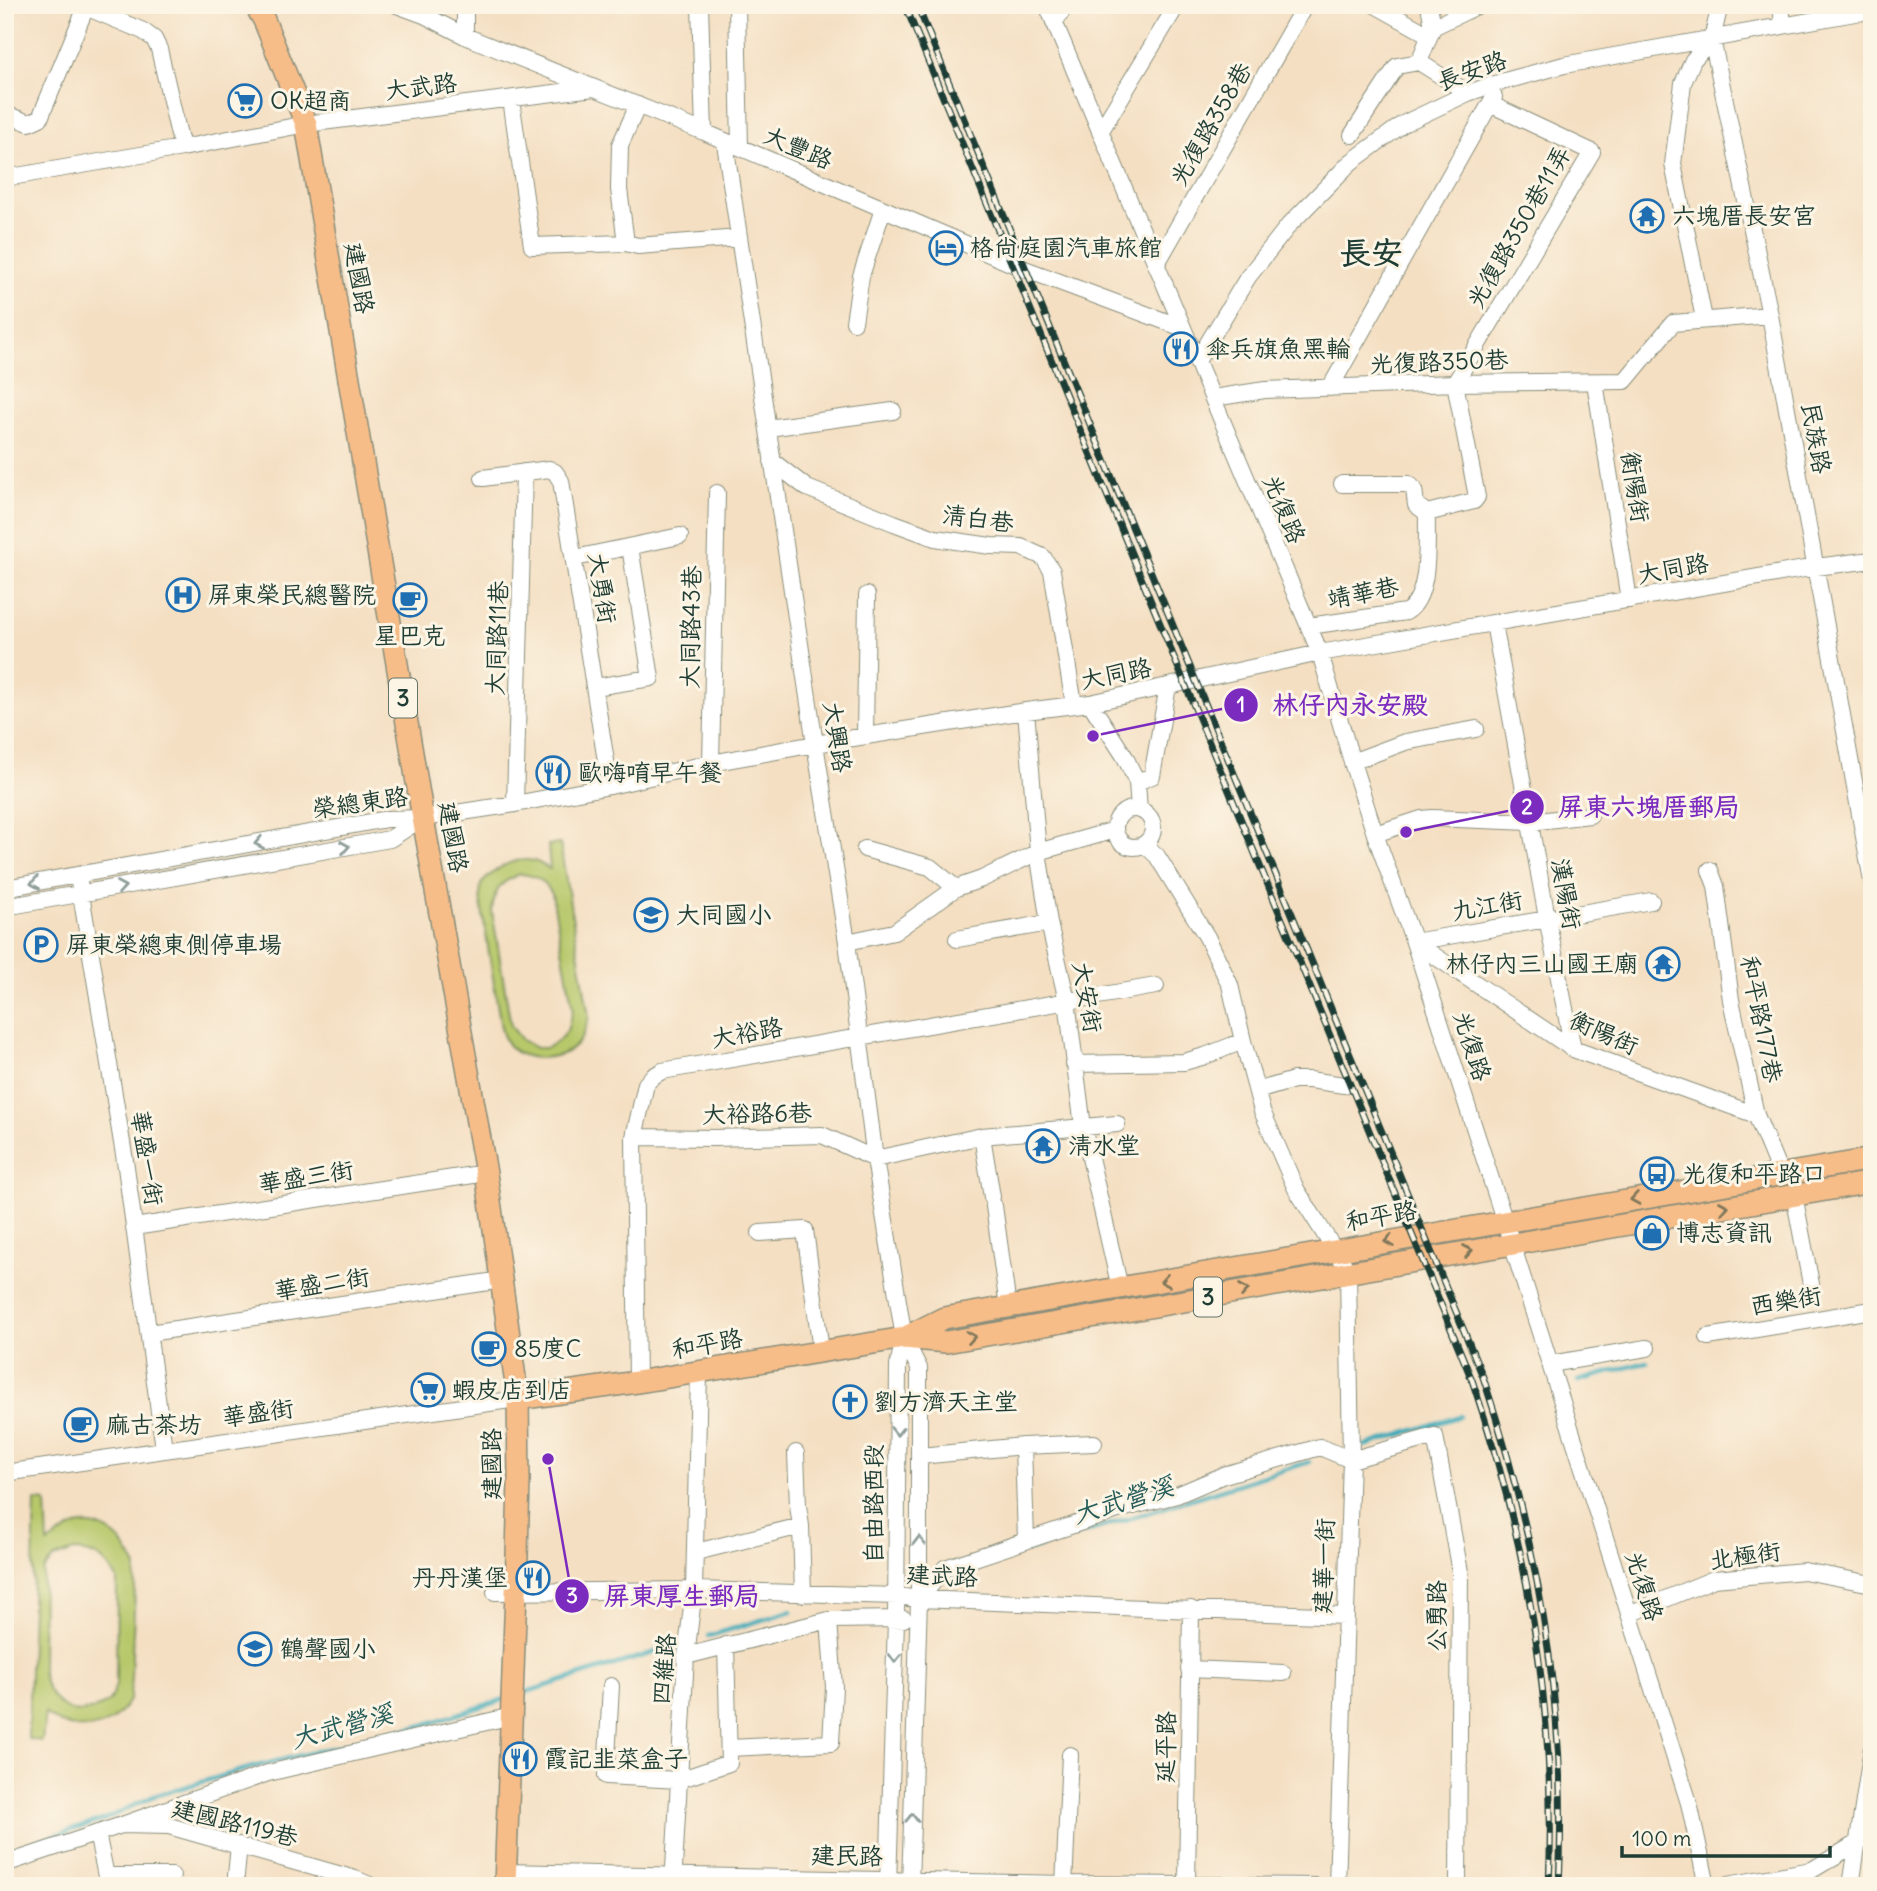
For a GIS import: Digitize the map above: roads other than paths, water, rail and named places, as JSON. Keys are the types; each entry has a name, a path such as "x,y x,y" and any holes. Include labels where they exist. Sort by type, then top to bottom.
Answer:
{"main road":[{"name":"建國路","path":"255,5 264,20 306,124 486,1173 518,1399 519,1480 506,1591 512,1703 505,1879"},
{"name":"和平路","path":"904,1338 944,1318 1872,1159"},
{"name":"和平路","path":"518,1399 904,1338 946,1342 1872,1182"}],"street":[{"name":"大豐路","path":"397,5 424,15 465,36 704,132 1022,268 1183,328"},
{"path":"465,5 465,36"},
{"path":"700,5 704,132"},
{"name":"大興路","path":"737,5 733,145 739,238 815,744 848,942 875,1159 904,1338"},
{"name":"光復路","path":"1046,5 1320,653 1375,834 1414,942 1512,1244 1689,1803 1707,1886"},
{"path":"1054,23 1066,5"},
{"path":"1100,132 1177,5"},
{"name":"光復路358巷","path":"1156,265 1305,5"},
{"path":"1375,5 1431,31"},
{"path":"1419,62 1431,31 1429,5"},
{"path":"1431,31 1479,5"},
{"name":"民族路","path":"1720,5 1713,38 1770,315 1872,881"},
{"path":"1780,5 1783,26"},
{"path":"5,114 29,123 40,118 83,6 144,31 154,38 159,49 182,148"},
{"name":"長安路","path":"1197,361 1248,277 1289,225 1352,162 1403,124 1468,93 1564,65 1872,10"},
{"path":"1713,38 1693,60 1683,83 1673,164 1704,319 1770,315"},
{"path":"1352,135 1396,65 1419,62 1468,93"},
{"path":"1330,388 1501,82"},
{"name":"大武路","path":"5,178 306,124 596,88"},
{"path":"511,99 532,246 626,243 638,246 739,238"},
{"name":"光復路350巷11弄","path":"1455,383 1592,152 1490,104"},
{"path":"626,243 619,189 620,145 638,105"},
{"path":"853,321 861,276 883,209"},
{"name":"光復路350巷","path":"1213,398 1265,390 1455,383 1625,381 1673,323 1704,319"},
{"name":"衡陽街","path":"1595,382 1629,600"},
{"path":"1342,484 1409,484 1414,489 1416,505 1427,513 1474,501 1477,497 1455,383"},
{"path":"768,428 893,411"},
{"name":"清白巷","path":"772,461 807,488 935,538 991,546 1021,547 1042,557 1052,571 1082,704"},
{"name":"大勇街","path":"483,478 549,469 555,472 561,481 610,786"},
{"name":"大同路11巷","path":"515,804 524,472"},
{"name":"大同路43巷","path":"710,763 717,493"},
{"name":"靖華巷","path":"1309,626 1406,612 1413,608 1420,593 1428,546 1427,513"},
{"path":"575,558 680,536"},
{"path":"594,687 651,678 630,547"},
{"name":"大同路","path":"423,818 515,804 815,744 1082,704 1320,653 1816,567 1872,560"},
{"path":"865,736 867,595"},
{"name":"漢陽街","path":"1494,623 1573,1049"},
{"path":"1137,782 1152,776 1168,686"},
{"path":"1082,704 1125,757 1137,782 1139,810"},
{"name":"大安街","path":"1026,711 1038,852 1049,923 1067,1001 1083,1127 1120,1288"},
{"path":"1352,762 1405,742 1476,729"},
{"path":"1127,810 1139,810 1149,817 1153,828 1152,835 1138,847 1120,841 1115,830 1121,813 1127,810"},
{"path":"1375,834 1420,819 1530,822 1590,815"},
{"name":"榮總東路","path":"5,888 387,819 423,818"},
{"name":"榮總東路","path":"5,907 390,839 423,818"},
{"path":"848,942 894,932 956,888 982,879 1038,852 1115,830"},
{"name":"建華一街","path":"1144,844 1157,856 1207,937 1230,985 1262,1111 1296,1189 1348,1272 1351,1460 1337,1886"},
{"path":"865,849 930,867 956,888"},
{"path":"210,852 213,870"},
{"name":"和平路177巷","path":"1710,870 1716,886 1731,1000 1756,1115 1780,1173"},
{"name":"華盛一街","path":"78,876 126,1167 164,1449"},
{"name":"九江街","path":"1414,942 1651,901"},
{"path":"957,939 1049,923"},
{"name":"衡陽街","path":"1414,942 1573,1049 1756,1115"},
{"name":"大裕路","path":"637,1382 634,1137 646,1084 652,1077 662,1071 1156,986"},
{"path":"1074,1064 1184,1062 1243,1041"},
{"path":"1256,1091 1294,1080 1344,1085"},
{"path":"875,1159 982,1136 1117,1124"},
{"name":"大裕路6巷","path":"634,1137 822,1135 875,1159"},
{"path":"982,1136 1008,1307"},
{"name":"華盛三街","path":"134,1227 486,1173"},
{"path":"1794,1195 1811,1284"},
{"path":"760,1233 805,1230 821,1351"},
{"name":"華盛二街","path":"149,1333 502,1280"},
{"name":"西樂街","path":"1708,1337 1872,1310"},
{"name":"自由路西段","path":"904,1338 919,1368 919,1599 911,1883"},
{"name":"自由路西段","path":"888,1882 897,1596 898,1366 904,1338"},
{"path":"1550,1364 1647,1348"},
{"name":"四維路","path":"673,1881 687,1647 696,1552 699,1372"},
{"name":"華盛街","path":"5,1473 518,1399"},
{"name":"公勇路","path":"1351,1460 1435,1436 1460,1572 1458,1886"},
{"path":"920,1456 1023,1446 1094,1443"},
{"path":"1023,1446 1026,1540"},
{"path":"919,1599 945,1568 1121,1509 1177,1495 1224,1475 1320,1447 1351,1460"},
{"path":"796,1453 798,1506 802,1525 803,1594"},
{"path":"696,1552 802,1525"},
{"name":"北極街","path":"1629,1615 1714,1579 1804,1571 1872,1584"},
{"name":"建武路","path":"506,1591 694,1590 897,1596 1345,1616"},
{"name":"延平路","path":"1187,1885 1191,1609"},
{"path":"687,1647 726,1645 828,1620 917,1619"},
{"path":"729,1748 831,1743 834,1687 828,1620"},
{"path":"611,1686 606,1776 679,1780 729,1763 726,1645"},
{"path":"1189,1669 1283,1673"},
{"path":"122,1825 268,1773 512,1703"},
{"path":"1851,1886 1872,1748"},
{"path":"1064,1885 1070,1755"},
{"name":"建國路119巷","path":"5,1864 122,1825 169,1826 372,1886"},
{"path":"97,1833 105,1881 172,1877"},
{"path":"1722,1886 1812,1870 1872,1834"},
{"path":"235,1886 239,1845"},
{"name":"建民路","path":"505,1879 1315,1886"}],"waterway":[{"name":"大武營溪","path":"1578,1381 1647,1362"},
{"name":"大武營溪","path":"1364,1446 1460,1416"},
{"name":"大武營溪","path":"949,1575 1309,1462"},
{"name":"大武營溪","path":"709,1636 791,1611"},
{"name":"大武營溪","path":"520,1694 682,1644"},
{"name":"大武營溪","path":"5,1851 103,1820 154,1796 253,1767 424,1725 505,1699"}],"railway":[{"path":"905,5 1472,1380 1509,1504 1534,1629 1548,1757 1549,1886"},
{"path":"917,5 1483,1377 1519,1501 1545,1628 1559,1756 1559,1886"}],"place":[{"name":"OK超商","path":"245,101"},
{"name":"六塊厝長安宮","path":"1647,216"},
{"name":"格尚庭園汽車旅館","path":"946,248"},
{"name":"傘兵旗魚黑輪","path":"1181,349"},
{"name":"屏東榮民總醫院","path":"183,595"},
{"name":"星巴克","path":"410,600"},
{"name":"林仔內永安殿","path":"1093,736"},
{"name":"歐嗨唷早午餐","path":"553,773"},
{"name":"屏東六塊厝郵局","path":"1406,832"},
{"name":"大同國小","path":"651,915"},
{"name":"屏東榮總東側停車場","path":"41,945"},
{"name":"林仔內三山國王廟","path":"1663,964"},
{"name":"清水堂","path":"1043,1146"},
{"name":"光復和平路口","path":"1657,1174"},
{"name":"博志資訊","path":"1652,1233"},
{"name":"85度C","path":"489,1349"},
{"name":"蝦皮店到店","path":"428,1390"},
{"name":"劉方濟天主堂","path":"850,1402"},
{"name":"麻古茶坊","path":"81,1425"},
{"name":"屏東厚生郵局","path":"548,1459"},
{"name":"丹丹漢堡","path":"533,1578"},
{"name":"鶴聲國小","path":"255,1649"},
{"name":"霞記韭菜盒子","path":"520,1759"}],"district":[{"name":"長安","path":"1371,253"}]}
